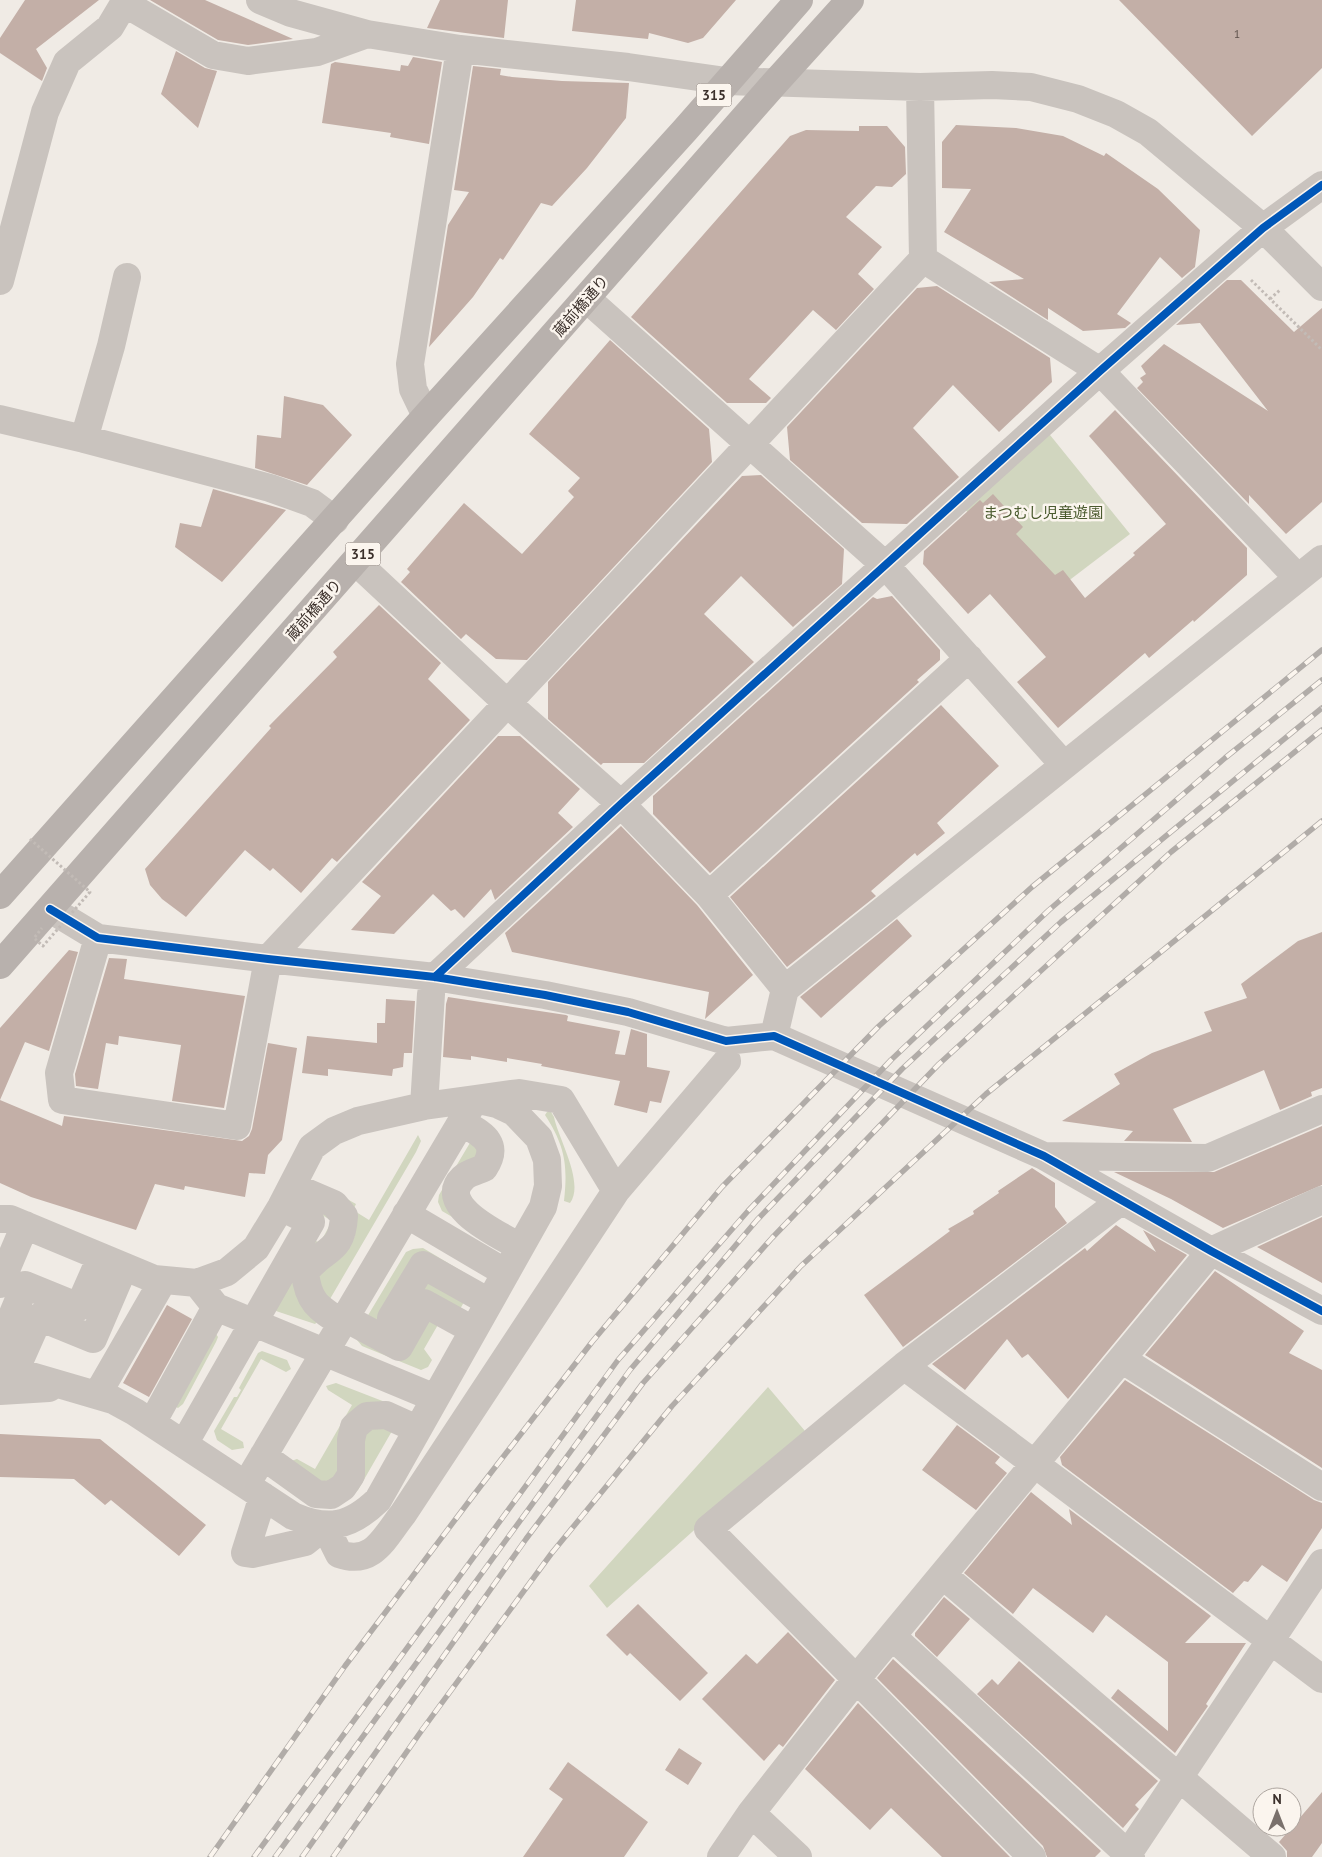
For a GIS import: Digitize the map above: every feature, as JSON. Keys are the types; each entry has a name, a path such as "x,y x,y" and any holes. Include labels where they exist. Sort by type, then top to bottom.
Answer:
{"main road":[{"name":"315","path":"0,895 798,0"},
{"name":"315","path":"774,84 848,3"},
{"name":"蔵前橋通り","path":"0,965 46,918 774,84"}],"street":[{"path":"260,0 291,13 367,34 460,49 628,67 726,81 920,88 992,85 1031,88 1078,99 1101,108 1148,132 1263,228 1322,288"},
{"path":"0,281 45,112 67,62 110,27 125,2 213,55 248,60 317,52 367,34"},
{"path":"426,416 413,389 410,364 460,49"},
{"path":"98,938 59,1073 62,1100 238,1126 268,960 923,259 920,88"},
{"path":"424,1106 433,986 622,804 1100,371 1263,228 1322,185"},
{"path":"923,259 1100,371 1298,578"},
{"path":"84,439 111,346 127,277"},
{"path":"587,299 886,566 1064,765"},
{"path":"0,420 84,439 270,488 312,503 334,520"},
{"path":"774,1036 785,989 1322,558"},
{"path":"356,562 508,704 622,804 709,896 785,989"},
{"path":"709,896 969,658"},
{"path":"46,918 98,938 268,960 433,986 546,995 628,1012 726,1041 774,1036 1044,1156 1211,1251 1322,1311"},
{"path":"325,1526 339,1554 353,1559 373,1553 403,1514 616,1191 727,1061"},
{"path":"0,1284 12,1222 162,1282 197,1283 227,1272 256,1248 287,1197 312,1148 334,1131 358,1121 424,1106 519,1093 561,1100 616,1191"},
{"path":"325,1526 305,1542 252,1554 245,1553 254,1491 263,1456 474,1099"},
{"path":"113,1262 93,1339 39,1317 5,1376 68,1387 112,1400 152,1423 293,1516 311,1524 325,1526 345,1522 362,1515 378,1500 543,1208 548,1186 547,1160 539,1138 514,1112 497,1104 474,1099"},
{"path":"1044,1156 1208,1158 1322,1109"},
{"path":"461,1122 485,1136 489,1142 490,1154 484,1168 464,1177 461,1181 456,1195 458,1203 474,1219 520,1247"},
{"path":"287,1197 334,1204 344,1216 343,1233 336,1245 312,1262 305,1272 307,1289 316,1307 400,1347 424,1303 473,1330"},
{"path":"184,1444 252,1322 311,1222 287,1197"},
{"path":"1032,1857 708,1529 904,1366 1122,1200"},
{"path":"721,1857 750,1814 857,1678 944,1576 1211,1251 1322,1200"},
{"path":"406,1214 506,1273"},
{"path":"0,1345 25,1285 79,1307 113,1262"},
{"path":"391,1318 423,1265 489,1302"},
{"path":"97,1396 162,1282"},
{"path":"197,1283 216,1307 435,1398"},
{"path":"152,1423 216,1307"},
{"path":"1123,1360 1322,1487"},
{"path":"904,1366 1322,1679"},
{"path":"263,1456 316,1494 331,1495 343,1487 351,1475 350,1440 354,1427 368,1416 386,1414 417,1429"},
{"path":"892,1636 1128,1856 1179,1776 1322,1563"},
{"path":"944,1576 1272,1857"},
{"path":"750,1814 798,1857"}],"path":[{"path":"1229,257 1322,350"},
{"path":"30,839 90,892 43,946 34,938 46,918"}],"green space":[{"name":"まつむし児童遊園","path":"1046,430 1130,534 1046,598 960,504"},
{"path":"547,1112 551,1112 554,1117 573,1173 574,1194 570,1203 564,1201 566,1177 564,1156 557,1136 545,1115"},
{"path":"418,1135 421,1141 416,1152 330,1299 326,1301 315,1276 344,1253 353,1241 355,1234 320,1184 356,1204 353,1210 369,1220"},
{"path":"474,1136 485,1148 459,1174 495,1242 442,1211 438,1202 439,1195"},
{"path":"312,1203 333,1216 336,1228 333,1239 304,1258 296,1277 299,1298 302,1304 317,1319 318,1321 315,1324 276,1311 275,1307 312,1239 320,1243 332,1221 309,1207 308,1204"},
{"path":"423,1248 475,1279 426,1280 464,1302 459,1311 422,1296 397,1336 367,1317 406,1252"},
{"path":"425,1313 439,1323 424,1349 432,1360 428,1367 421,1370 362,1346 357,1340 358,1336"},
{"path":"216,1334 218,1337 216,1342 183,1404 178,1408 176,1407"},
{"path":"262,1351 287,1360 291,1369 286,1372 261,1359 221,1429 243,1442 244,1448 232,1450 217,1440 214,1431 234,1397 237,1397 241,1390 239,1388 258,1353"},
{"path":"336,1383 398,1407 378,1406 342,1475 324,1484 291,1461 297,1459 315,1469 352,1405 328,1390 326,1386"},
{"path":"768,1387 805,1431 607,1608 589,1586"},
{"path":"371,1425 392,1431 358,1490 351,1496 318,1502"}],"building":[{"path":"25,0 99,0 36,49 47,68 42,81 0,53 0,38"},
{"path":"150,0 205,0 293,39 248,45 218,40"},
{"path":"440,0 508,0 504,38 427,28"},
{"path":"576,0 736,0 703,38 688,43 649,33 648,39 572,31"},
{"path":"1119,0 1322,0 1322,68 1252,136"},
{"path":"176,51 205,68 217,71 198,128 161,94"},
{"path":"413,57 442,62 429,144 390,137 391,133 322,123 331,64 335,62 400,71 401,65 408,66"},
{"path":"473,66 501,69 500,75 512,77 629,83 626,118 587,168 552,206 541,203 503,260 500,258 473,297 429,347 448,225 469,192 454,190"},
{"path":"956,125 1016,128 1063,136 1104,156 1106,153 1158,189 1200,230 1195,267 1182,278 1160,257 1117,314 1131,323 1125,328 1083,331 1048,308 1048,320 989,282 1024,279 944,232 971,189 942,188 942,142"},
{"path":"859,126 887,126 905,147 906,174 892,187 876,186 846,217 882,247 858,274 874,289 836,330 813,310 749,379 771,398 766,403 727,403 631,317 790,136 806,130 859,131"},
{"path":"1227,280 1241,280 1294,332 1322,308 1322,502 1286,534 1249,495 1249,504 1137,388 1143,382 1140,378 1146,374 1141,366 1164,344 1268,411 1200,323 1176,325"},
{"path":"937,286 1050,358 1052,382 999,432 953,385 913,428 959,477 907,524 862,523 790,460 787,427 917,288"},
{"path":"610,340 709,429 712,462 527,660 496,659 466,634 461,639 401,582 410,572 407,569 464,503 522,554 574,497 568,491 580,478 529,434"},
{"path":"284,396 323,405 352,435 307,485 255,468 257,435 281,438"},
{"path":"1115,410 1247,548 1247,575 1194,622 1193,620 1149,658 1145,653 1058,728 1017,682 1046,657 990,594 968,614 923,564 924,551 980,500 983,503 993,494 1023,527 1016,534 1055,575 1063,570 1085,598 1135,555 1133,553 1166,524 1089,436"},
{"path":"761,475 844,549 842,584 793,627 741,576 704,614 754,662 644,763 603,763 601,765 548,719 548,682 742,476"},
{"path":"213,489 286,510 222,582 175,547 180,523 201,527"},
{"path":"892,596 940,650 940,660 917,680 919,682 710,873 653,814 653,796 873,597 877,599"},
{"path":"379,605 441,663 428,679 470,720 337,862 332,858 301,893 273,868 270,871 245,850 186,917 162,899 150,885 145,869 271,728 269,726 337,657 333,652"},
{"path":"941,705 999,766 937,823 945,833 917,856 915,853 871,891 876,896 787,967 730,897"},
{"path":"498,736 520,736 580,789 558,813 573,827 495,900 491,889 464,918 455,909 451,911 433,894 394,934 351,930 381,896 362,882"},
{"path":"621,826 697,905 753,975 705,1019 709,992 512,952 505,933"},
{"path":"897,919 912,936 821,1018 800,997"},
{"path":"1322,932 1322,1088 1311,1092 1312,1096 1280,1110 1264,1070 1173,1109 1192,1142 1124,1141 1133,1131 1062,1121 1120,1084 1114,1074 1152,1053 1212,1031 1204,1012 1247,998 1241,984 1298,941"},
{"path":"69,950 78,952 49,1051 25,1042 0,1100 0,1028"},
{"path":"109,958 127,959 124,979 245,996 224,1108 172,1101 181,1045 119,1036 118,1045 106,1043 98,1089 76,1086 75,1074"},
{"path":"448,997 566,1015 568,1016 567,1021 620,1031 615,1054 625,1055 631,1029 647,1034 647,1067 670,1071 661,1103 650,1101 647,1113 614,1105 620,1081 541,1066 542,1064 507,1058 507,1062 471,1056 471,1060 443,1057"},
{"path":"386,999 415,1001 412,1053 404,1053 403,1067 393,1069 392,1076 328,1069 328,1076 302,1073 307,1036 377,1043 377,1023 385,1023"},
{"path":"268,1043 297,1048 282,1140 268,1155 265,1174 249,1173 245,1197 185,1186 184,1190 155,1184 136,1230 31,1197 0,1183 0,1100 62,1126 64,1116 242,1141 249,1136 252,1129"},
{"path":"1322,1126 1322,1185 1223,1228 1171,1199 1114,1172 1214,1172"},
{"path":"1032,1168 1055,1183 1055,1207 1067,1223 903,1347 864,1295 950,1231 948,1229 974,1214 973,1211 999,1193 998,1191"},
{"path":"1322,1217 1322,1283 1257,1247"},
{"path":"1116,1225 1156,1252 1143,1230 1187,1255 1068,1399 1028,1354 1022,1358 1007,1339 965,1390 932,1364 1085,1248 1087,1251"},
{"path":"1215,1271 1304,1331 1289,1353 1322,1370 1322,1468 1145,1355"},
{"path":"167,1305 192,1319 149,1397 123,1383"},
{"path":"1125,1380 1314,1500 1322,1503 1322,1528 1287,1582 1262,1565 1248,1582 1244,1581 1233,1593 1062,1465 1060,1457"},
{"path":"957,1425 1000,1457 995,1463 1007,1473 976,1510 922,1470"},
{"path":"0,1434 100,1439 206,1525 179,1556 111,1500 105,1505 74,1479 0,1477"},
{"path":"1031,1492 1072,1525 1069,1509 1211,1616 1185,1643 1246,1643 1206,1704 1208,1706 1175,1753 1111,1698 1118,1689 1168,1731 1168,1662 1106,1615 1093,1633 1033,1588 1013,1614 964,1573"},
{"path":"944,1597 970,1619 937,1657 915,1636 915,1633"},
{"path":"638,1604 708,1673 680,1701 630,1653 627,1656 606,1635"},
{"path":"788,1632 835,1680 783,1747 779,1744 764,1761 702,1699 746,1654 757,1664"},
{"path":"893,1659 1101,1851 1095,1857 1047,1857 1043,1846 877,1678"},
{"path":"1019,1661 1158,1781 1135,1805 1139,1809 1123,1828 977,1694 992,1679 998,1685"},
{"path":"858,1703 1010,1857 942,1857 891,1808 870,1830 805,1769"},
{"path":"679,1748 702,1763 688,1785 665,1770"},
{"path":"568,1762 648,1822 624,1857 523,1857 563,1799 549,1789"},
{"path":"1322,1792 1322,1843 1312,1857 1287,1857 1287,1851 1279,1842 1283,1837 1302,1837 1302,1815"}],"railway":[{"path":"210,1857 345,1666 473,1496 592,1342 722,1187 879,1026 1032,887 1322,650"},
{"path":"254,1857 618,1360 748,1211 891,1060 1049,910 1225,758 1322,680"},
{"path":"275,1857 630,1370 757,1220 902,1069 1061,922 1322,708"},
{"path":"302,1857 526,1539 643,1383 772,1238 939,1064 1171,852 1322,730"},
{"path":"333,1857 422,1730 551,1554 672,1406 801,1266 986,1094 1322,821"}],"cycle path":[{"path":"435,977 621,804 1100,371 1263,228 1322,185"},
{"path":"50,909 98,938 435,977 545,995 628,1012 726,1041 774,1036 1044,1156 1211,1251 1322,1311"}]}
